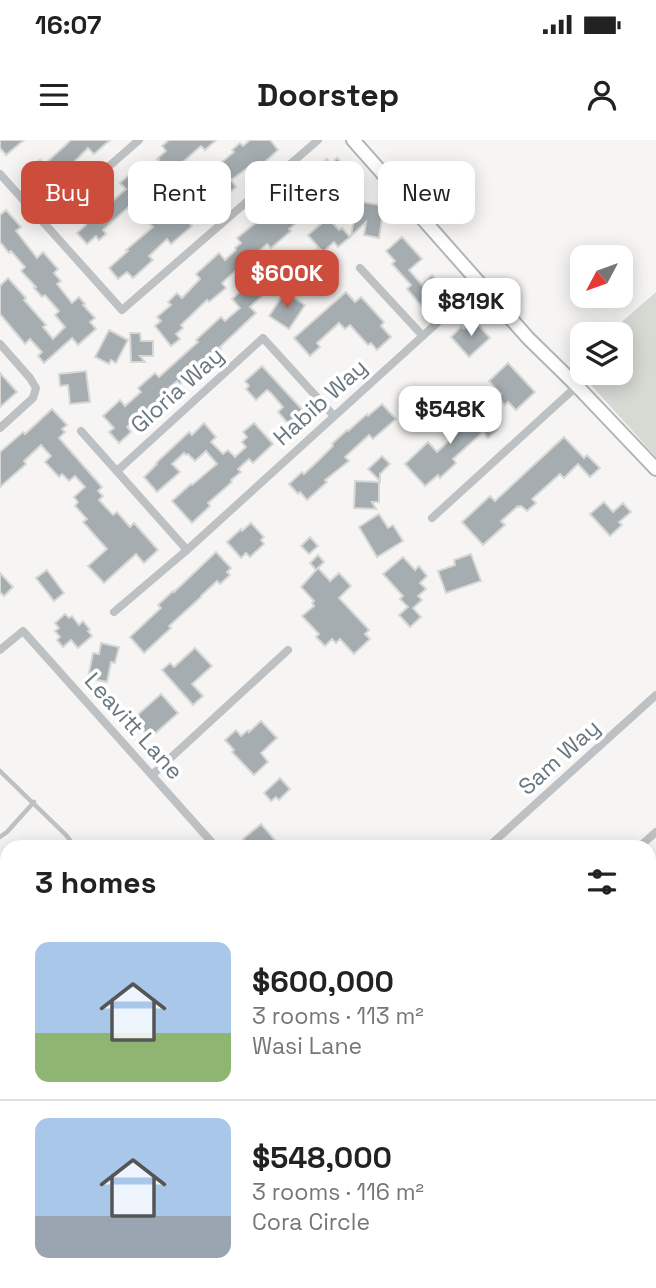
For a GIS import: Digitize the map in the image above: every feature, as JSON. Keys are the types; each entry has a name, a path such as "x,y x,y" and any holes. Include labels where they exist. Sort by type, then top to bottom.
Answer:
{"main road":[{"path":"353,140 528,338 656,469"}],"street":[{"path":"114,162 139,140"},
{"path":"45,224 122,310 318,140"},
{"path":"0,174 21,197"},
{"path":"360,268 422,335"},
{"name":"Habib Way","path":"114,612 187,550 480,284"},
{"name":"Gloria Way","path":"117,471 263,338 334,416"},
{"path":"0,344 36,388 33,398 0,428"},
{"path":"432,517 577,386"},
{"path":"81,431 187,550"},
{"name":"Leavitt Lane","path":"0,650 23,631 210,840"},
{"path":"152,775 288,650"},
{"name":"Sam Way","path":"496,840 656,695"}],"lane":[{"path":"0,771 70,840"},
{"path":"0,837 34,802"}],"shaded area":[{"path":"656,292 656,457 591,385 633,385 633,322 622,322"}],"building":[{"path":"0,140 24,140 6,155 0,148"},
{"path":"71,140 110,140 94,154 88,148 75,161 48,161"},
{"path":"169,140 216,140 205,150 201,146 184,161 158,161 166,151 162,146"},
{"path":"250,140 270,140 278,150 266,161 245,161 245,170 231,180 231,161 223,161 240,143 243,146"},
{"path":"128,176 128,207 114,220 114,200 126,189 120,183"},
{"path":"364,202 378,205 378,224 381,224 379,238 364,235 366,222 364,224"},
{"path":"6,210 21,227 16,231 37,258 43,252 58,269 54,273 61,281 57,284 72,303 79,297 95,318 90,322 96,329 78,345 72,338 44,363 38,356 42,352 30,339 25,344 0,314 0,286 8,278 46,325 43,327 53,339 65,327 55,315 59,311 45,295 42,297 34,288 36,287 21,271 25,267 0,242 0,215"},
{"path":"110,224 103,230 106,234 99,240 96,236 87,244 77,233 86,225"},
{"path":"150,224 192,226 171,244 167,239 149,256 153,260 133,278 127,272 118,279 109,268 153,227"},
{"path":"254,224 295,224 289,229 291,231 271,248 267,244 254,255 258,260 251,266 246,261 222,283 226,288 209,302 207,300 181,325 183,328 176,334 180,339 171,346 155,326 161,321 157,317 171,305 168,302 177,293 182,298 200,279 196,274 219,253 225,260 236,250 241,243 237,238"},
{"path":"321,224 334,224 339,230 342,228 350,237 338,247 334,242 323,252 321,249 331,281 310,288 308,281 298,284 292,264 300,261 298,256 320,249 308,235"},
{"path":"353,224 364,224 351,236"},
{"path":"402,237 422,259 409,270 422,285 432,275 446,291 425,310 407,289 411,285 392,264 395,261 386,251"},
{"path":"253,280 265,293 250,307 256,313 197,372 196,370 180,384 177,381 165,391 168,394 146,418 142,414 127,427 131,432 119,443 109,432 114,428 103,416 120,400 125,406 141,392 138,388 155,373 159,377 221,317 225,321 240,308 232,299"},
{"path":"285,292 305,305 289,329 269,316"},
{"path":"346,292 355,302 361,297 384,322 381,326 391,337 377,350 371,343 368,345 350,325 345,329 339,323 317,343 320,347 310,356 294,338"},
{"path":"474,320 490,338 469,357 451,337"},
{"path":"109,330 128,340 116,363 111,360 109,364 95,357"},
{"path":"130,333 140,333 141,341 153,341 153,356 140,356 145,362 131,362"},
{"path":"508,363 535,392 516,410 508,402 505,405 498,397 501,394 489,381"},
{"path":"262,366 309,417 294,430 278,412 283,407 271,393 267,390 256,400 246,389 249,386 245,381"},
{"path":"86,371 90,402 70,404 68,385 60,386 59,374"},
{"path":"0,373 17,392 0,407"},
{"path":"382,404 396,419 373,439 369,435 345,457 349,461 325,480 327,482 307,500 300,492 298,494 289,484 302,472 304,474 347,430"},
{"path":"476,405 497,430 488,438 483,432 453,459 456,463 440,478 438,475 425,486 405,464 428,442 437,452 452,438 443,429 458,416 461,419"},
{"path":"52,409 67,425 62,429 65,432 59,438 102,487 98,491 103,496 99,500 113,515 117,512 130,527 134,523 158,550 144,563 136,554 104,583 88,566 107,549 83,522 87,519 75,506 78,502 74,497 85,487 75,476 69,481 62,474 59,477 45,462 51,456 41,445 24,461 26,464 0,487 0,452"},
{"path":"204,423 216,437 211,442 223,454 228,450 235,457 246,447 242,442 247,437 243,432 254,423 273,444 253,463 249,459 238,469 241,472 208,503 210,506 192,523 172,501 217,464 206,451 195,461 184,453 172,464 180,472 157,492 144,477 189,432 192,435"},
{"path":"564,437 584,458 587,455 600,468 590,477 578,464 564,478 560,474 532,499 536,503 527,511 518,506 501,521 505,525 483,545 462,522 490,496 495,501"},
{"path":"382,456 390,464 380,474 380,481 368,469"},
{"path":"355,481 379,482 379,502 372,502 376,509 354,508"},
{"path":"604,502 613,512 623,503 631,512 619,522 622,525 610,536 590,514"},
{"path":"379,514 388,528 393,525 403,541 377,557 359,527"},
{"path":"251,523 264,537 261,540 264,544 250,557 246,553 241,558 227,542"},
{"path":"310,537 318,546 309,554 301,546"},
{"path":"216,552 231,568 227,572 230,575 220,584 217,581 144,653 130,637 161,608 158,605"},
{"path":"471,554 481,581 446,593 438,571 455,565 454,560"},
{"path":"318,555 324,562 316,570 310,563"},
{"path":"403,557 415,570 419,566 427,576 420,583 426,589 418,596 422,600 413,608 421,617 410,627 399,615 408,607 400,599 403,596 383,574"},
{"path":"318,568 330,581 339,573 351,586 339,598 369,630 365,634 370,639 354,654 340,639 336,643 332,639 325,646 316,637 319,634 302,616 314,606 314,601 301,587"},
{"path":"47,570 64,593 54,601 36,578"},
{"path":"0,573 13,587 4,596 0,592"},
{"path":"65,614 69,618 72,616 79,625 83,621 90,630 88,631 92,636 78,648 71,640 63,647 57,640 60,637 55,631 59,628 55,623"},
{"path":"101,643 119,647 115,663 111,662 107,682 88,678 93,653 99,654"},
{"path":"195,648 212,666 192,684 203,696 193,705 162,670 170,663 174,667"},
{"path":"161,694 178,713 150,738 133,719"},
{"path":"261,721 277,738 261,753 268,762 254,775 232,752 234,750 225,740 236,730 241,736 248,730 249,732"},
{"path":"280,778 290,789 279,800 276,797 271,801 264,793"},
{"path":"261,824 275,840 244,840"}]}
